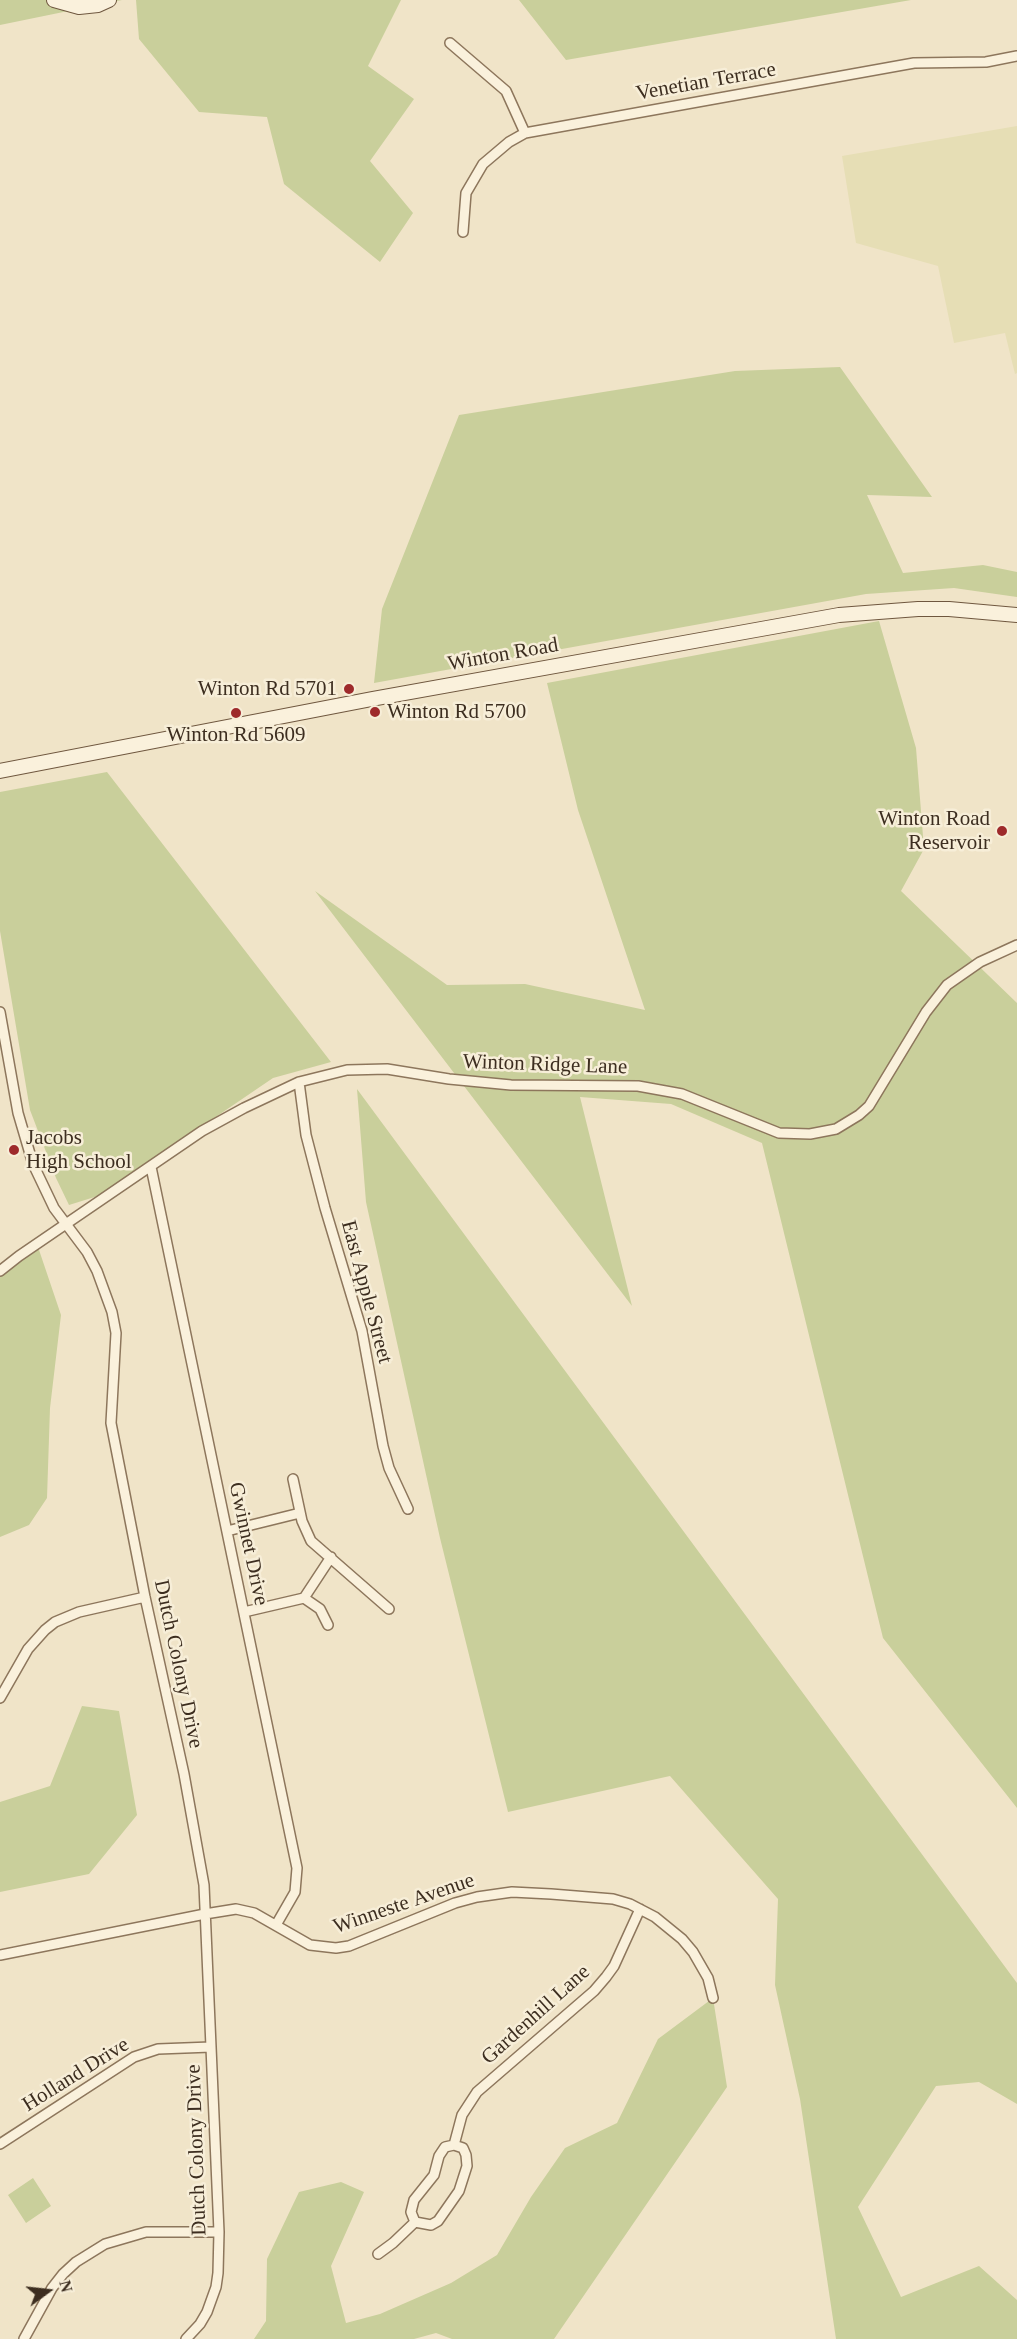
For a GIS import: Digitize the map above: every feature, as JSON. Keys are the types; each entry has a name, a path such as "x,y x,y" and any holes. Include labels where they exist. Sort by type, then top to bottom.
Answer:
{"main road":[{"path":"54,0 79,7 98,5 109,0"},
{"name":"Winton Road","path":"0,771 372,699 839,615 918,609 949,609 1017,615"}],"street":[{"path":"450,43 506,91 525,133"},
{"name":"Venetian Terrace","path":"463,232 466,193 483,164 509,142 525,133 914,63 986,62 1017,56"},
{"name":"Winton Ridge Lane","path":"0,1271 201,1131 299,1082 322,1075 365,1068 399,1070 485,1084 638,1086 682,1094 779,1132 796,1135 823,1132 848,1123 869,1106 926,1012 947,985 980,962 1017,945"},
{"name":"Dutch Colony Drive","path":"0,1012 23,1135 44,1188 98,1271 112,1312 116,1333 111,1423 145,1597 184,1774 204,1885 219,2232 218,2273 213,2300 200,2324 186,2339"},
{"name":"East Apple Street","path":"299,1082 306,1135 362,1331 383,1446 389,1468 408,1509"},
{"name":"Gwinnet Drive","path":"151,1167 297,1868 295,1892 276,1925"},
{"path":"293,1479 304,1530 311,1541 389,1609"},
{"path":"227,1531 300,1513"},
{"path":"244,1612 304,1598 331,1557"},
{"path":"0,1698 28,1649 55,1622 79,1612 145,1597"},
{"path":"304,1598 320,1609 328,1625"},
{"name":"Winneste Avenue","path":"0,1955 228,1910 246,1911 310,1945 336,1948 349,1946 455,1903 499,1893 602,1897 640,1909 669,1927 693,1952 708,1978 713,1998"},
{"name":"Gardenhill Lane","path":"415,2222 411,2212 414,2200 434,2175 445,2147 454,2145 462,2115 477,2092 594,1991 614,1966 640,1909"},
{"name":"Holland Drive","path":"0,2144 134,2056 158,2049 211,2047"},
{"path":"378,2254 415,2222 430,2224 438,2221 459,2191 467,2166 466,2155 463,2148 454,2145"},
{"path":"24,2339 52,2288 75,2262 89,2252 111,2241 133,2234 219,2232"}],"shaded area":[{"path":"1017,126 1017,373 1015,374 1005,333 954,343 938,266 856,243 842,156"}],"green space":[{"path":"0,0 122,0 0,25"},
{"path":"136,0 401,0 368,66 414,99 370,161 413,213 380,262 284,184 267,117 199,112 139,39"},
{"path":"519,0 911,0 566,60"},
{"path":"840,367 932,497 867,495 903,573 983,565 1017,572 1017,597 954,588 866,594 374,683 382,609 459,415 735,371"},
{"path":"879,621 916,748 924,849 901,891 1017,1003 1017,1808 883,1638 762,1143 671,1104 580,1097 632,1306 315,891 447,985 525,984 645,1010 578,810 547,683"},
{"path":"107,772 331,1062 273,1078 101,1195 69,1205 30,1110 0,931 0,792"},
{"path":"357,1089 1017,1983 1017,2104 979,2082 936,2086 858,2207 901,2297 979,2266 1017,2300 1017,2339 836,2339 800,2099 775,1985 778,1899 670,1776 508,1812 440,1538 366,1202"},
{"path":"37,1244 61,1315 50,1408 47,1498 29,1525 0,1537 0,1271"},
{"path":"82,1706 119,1711 137,1815 89,1874 0,1892 0,1802 50,1786"},
{"path":"713,1998 727,2087 554,2339 452,2339 436,2333 414,2339 254,2339 266,2321 267,2259 299,2192 341,2182 364,2192 331,2266 346,2323 380,2314 451,2283 497,2255 531,2197 565,2148 617,2123 658,2039"},
{"path":"33,2178 51,2206 26,2223 8,2195"}],"place":[{"name":"Winton Rd 5701","path":"349,689"},
{"name":"Winton Rd 5700","path":"375,712"},
{"name":"Winton Rd 5609","path":"236,713"},
{"name":"Winton Road Reservoir","path":"1002,831"},
{"name":"Jacobs High School","path":"14,1150"}]}
